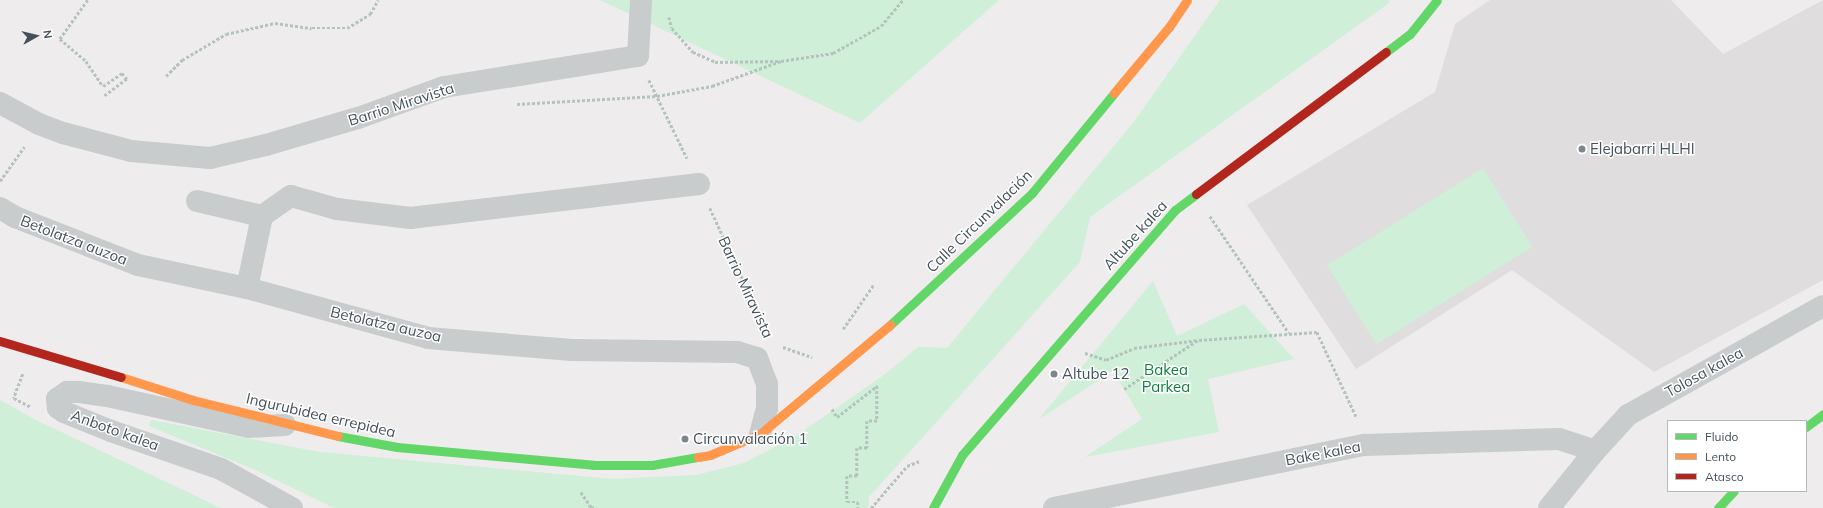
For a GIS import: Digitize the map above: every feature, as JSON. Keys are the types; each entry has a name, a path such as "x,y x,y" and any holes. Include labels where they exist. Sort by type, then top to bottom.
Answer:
{"main road":[{"name":"Calle Circunvalación","path":"760,434 864,350 1032,193 1169,27 1188,0"},
{"name":"Altube kalea","path":"933,508 962,455 1175,210 1410,34 1437,0"},
{"name":"Ingurubidea errepidea","path":"0,341 32,349 193,400 347,438 396,447 593,465 652,464 710,455 760,434"},
{"path":"1807,426 1823,414"},
{"path":"1718,508 1733,492"}],"street":[{"path":"638,56 641,0"},
{"name":"Barrio Miravista","path":"39,124 131,151 210,158 266,145 358,118 444,88 638,56"},
{"path":"0,104 39,124"},
{"path":"247,288 262,216 291,196 337,209 410,218 699,184"},
{"path":"197,201 262,216"},
{"name":"Betolatza auzoa","path":"0,208 15,217 138,265 247,288 428,338 572,350 737,352 757,358 766,384 767,408 760,434"},
{"name":"Tolosa kalea","path":"1549,508 1595,451 1628,415 1823,306"},
{"name":"Anboto kalea","path":"292,508 221,469 111,431 64,412 58,408 57,399 67,392 78,392 107,396 249,427 273,427 294,424"},
{"name":"Bake kalea","path":"1054,508 1365,445 1559,439 1595,451"}],"path":[{"path":"88,0 60,39 86,61 103,86 122,73 127,79 103,97"},
{"path":"166,76 182,60 226,34 275,23 312,28 347,28 370,14 378,0"},
{"path":"668,14 672,28 693,52 715,62 781,61 833,53 880,26 902,0"},
{"name":"Barrio Miravista","path":"638,56 770,337"},
{"path":"658,96 712,86 781,61"},
{"path":"0,181 39,124"},
{"path":"1209,215 1289,334"},
{"path":"839,336 874,284"},
{"path":"1081,352 1106,360 1134,348 1199,340 1317,332 1357,419"},
{"path":"1124,389 1199,340"},
{"name":"Barrio Miravista","path":"779,346 814,358"},
{"path":"32,349 14,398 34,408"},
{"path":"828,404 837,416 877,386 877,421 867,420 867,448 857,448 857,476 847,476 847,502 858,502 858,508"},
{"path":"871,508 907,466 920,461"},
{"path":"578,487 591,507 596,508"}],"shaded area":[{"name":"Elejabarri HLHI","path":"1490,0 1671,0 1723,54 1823,0 1823,280 1654,372 1512,270 1356,369 1247,205 1435,92 1455,24"}],"green space":[{"path":"600,0 999,0 860,123"},
{"path":"1220,0 1389,0 1389,3 1090,217 1080,262 869,497 868,508 334,508 260,472 149,426 151,420 320,452 613,479 696,475 744,463 796,436 884,375 918,347 947,348 1133,123"},
{"path":"1483,168 1532,247 1376,344 1327,266"},
{"name":"Bakea Parkea","path":"1153,281 1177,336 1244,304 1294,359 1208,379 1219,432 1085,457 1142,419 1113,371 1038,420"},
{"path":"0,400 34,419 221,508 0,508"}],"traffic: fast":[{"path":"1386,52 1410,34 1437,0"},
{"path":"890,325 1032,193 1114,93"},
{"path":"933,508 962,455 1175,210 1196,194"},
{"path":"1807,426 1823,414"},
{"path":"338,436 397,447 593,465 652,465 698,457"},
{"path":"1718,508 1733,492"}],"traffic: slow":[{"path":"1114,93 1169,27 1187,0"},
{"path":"698,457 710,455 760,434 890,325"},
{"path":"121,377 193,400 338,436"}],"traffic: jam":[{"path":"1196,194 1386,52"},
{"path":"0,341 121,377"}],"place":[{"name":"Elejabarri HLHI","path":"1582,149"},
{"name":"Altube 12","path":"1054,374"},
{"name":"Circunvalación 1","path":"685,439"}]}
